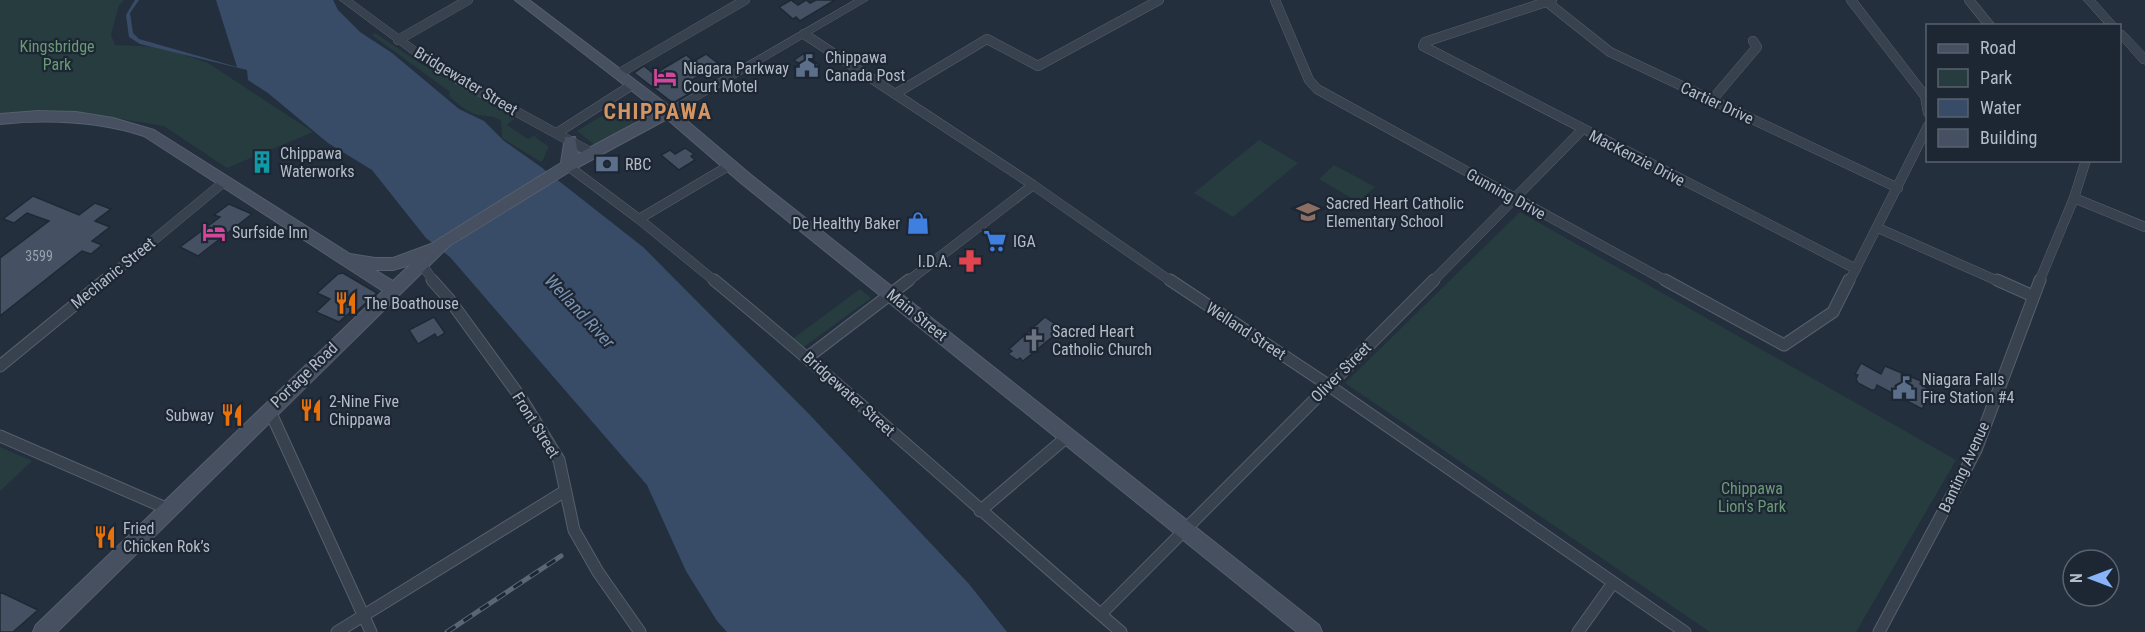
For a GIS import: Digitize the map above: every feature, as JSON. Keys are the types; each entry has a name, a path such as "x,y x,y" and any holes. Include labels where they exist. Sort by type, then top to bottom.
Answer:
{"main road":[{"name":"Main Street","path":"521,0 668,112 730,165 1312,632"},
{"name":"Portage Road","path":"45,631 394,290 418,260 443,242 566,167 668,112"},
{"path":"0,119 61,116 120,124 156,137 394,290"},
{"path":"563,137 572,150 566,167"},
{"path":"328,249 365,263 385,266 418,260"}],"street":[{"name":"Bridgewater Street","path":"345,0 462,82 592,153"},
{"path":"399,40 468,0"},
{"path":"618,74 743,0"},
{"path":"668,112 863,0"},
{"path":"895,94 987,39 1038,66 1159,0"},
{"name":"Gunning Drive","path":"1275,0 1309,80 1317,89 1784,345 1829,316 1856,269"},
{"path":"1851,0 1925,96 1926,102"},
{"path":"1969,0 1988,24"},
{"path":"2089,0 2111,24"},
{"name":"MacKenzie Drive","path":"1550,1 1425,42 1425,49 1856,269"},
{"name":"Cartier Drive","path":"1550,1 1610,52 1898,188"},
{"name":"Welland Street","path":"804,34 1033,185 1156,271 1328,385 1685,632"},
{"path":"2121,34 2145,60"},
{"path":"1712,100 1757,47 1753,41"},
{"path":"563,137 632,86"},
{"name":"Oliver Street","path":"1101,614 1582,130"},
{"path":"1856,269 1926,130"},
{"name":"Banting Avenue","path":"1880,632 1976,450 2033,296 2074,198 2085,162"},
{"path":"639,219 730,165"},
{"name":"Bridgewater Street","path":"566,167 639,219 808,357 980,511 1121,632"},
{"name":"Mechanic Street","path":"0,366 225,181"},
{"path":"808,357 1033,185"},
{"path":"2074,198 2145,227"},
{"path":"1878,228 2033,296"},
{"name":"Front Street","path":"418,260 521,398 559,460 574,530 598,572 640,632"},
{"path":"270,409 370,632"},
{"path":"0,436 168,509"},
{"path":"980,511 1068,436"},
{"path":"337,632 564,491"},
{"path":"1578,632 1612,583"}],"green space":[{"name":"Kingsbridge Park","path":"0,0 124,0 119,5 111,35 115,45 160,47 208,63 313,132 227,168 164,126 74,111 0,113"},
{"path":"375,33 418,62 515,118 507,125 528,139 540,133 535,137 549,147 541,162 502,138 501,121 474,114 463,107 449,96 450,92 372,35"},
{"path":"628,100 647,114 595,145 577,131"},
{"path":"1259,140 1298,163 1233,217 1194,193"},
{"path":"1334,165 1375,187 1358,202 1319,179"},
{"name":"Chippawa Lion's Park","path":"1520,212 1956,460 1856,632 1710,632 1345,383"},
{"path":"860,289 871,298 801,349 791,340"},
{"path":"0,447 32,461 0,491"}],"water":[{"name":"Welland River","path":"135,0 139,0 130,13 133,33 139,39 237,67 216,0 333,0 338,10 360,32 392,53 459,109 484,121 504,141 643,247 808,413 969,584 1007,632 727,632 717,621 686,571 647,485 450,257 426,238 372,170 328,143 268,93 248,80 247,70 140,44 129,37 126,15"}],"building":[{"path":"791,0 798,5 806,0 810,3 816,0 835,0 800,21 796,17 793,19 779,7"},
{"path":"706,54 719,64 685,84 694,91 673,103 634,73 644,66 654,74 686,55 694,61"},
{"path":"803,54 819,65 810,71 794,60"},
{"path":"685,148 694,154 691,156 695,160 679,170 661,155 670,150 675,154"},
{"path":"33,196 79,215 95,203 111,209 95,221 110,227 92,241 102,245 91,254 82,251 0,316 0,258 49,221 27,213 14,223 3,219"},
{"name":"Surfside Inn","path":"229,204 252,214 198,256 180,247 220,217 214,215"},
{"name":"The Boathouse","path":"343,273 377,293 357,311 354,309 339,322 316,312 330,299 317,293 338,274"},
{"path":"434,317 445,333 437,338 435,334 418,344 409,330"},
{"name":"Sacred Heart Catholic Church","path":"1045,317 1062,329 1023,361 1008,354 1012,351 1009,349"},
{"name":"Niagara Falls Fire Station #4","path":"1861,363 1881,374 1885,366 1921,381 1920,384 1932,391 1922,409 1877,385 1875,390 1871,390 1858,383 1856,379 1858,375 1855,374"},
{"path":"0,592 38,610 13,632 0,632"}],"railway":[{"path":"447,632 561,556"}],"place":[{"name":"Chippawa Canada Post","path":"807,66"},
{"name":"Niagara Parkway Court Motel","path":"665,77"},
{"name":"Chippawa Waterworks","path":"262,162"},
{"name":"RBC","path":"607,164"},
{"name":"Sacred Heart Catholic Elementary School","path":"1308,212"},
{"name":"De Healthy Baker","path":"918,223"},
{"name":"Surfside Inn","path":"214,232"},
{"name":"IGA","path":"995,241"},
{"name":"I.D.A.","path":"970,261"},
{"name":"The Boathouse","path":"346,303"},
{"name":"Sacred Heart Catholic Church","path":"1034,340"},
{"name":"Niagara Falls Fire Station #4","path":"1904,388"},
{"name":"2-Nine Five Chippawa","path":"311,410"},
{"name":"Subway","path":"232,415"},
{"name":"Fried Chicken Rok’s","path":"105,537"}],"district":[{"name":"CHIPPAWA","path":"658,111"}]}
